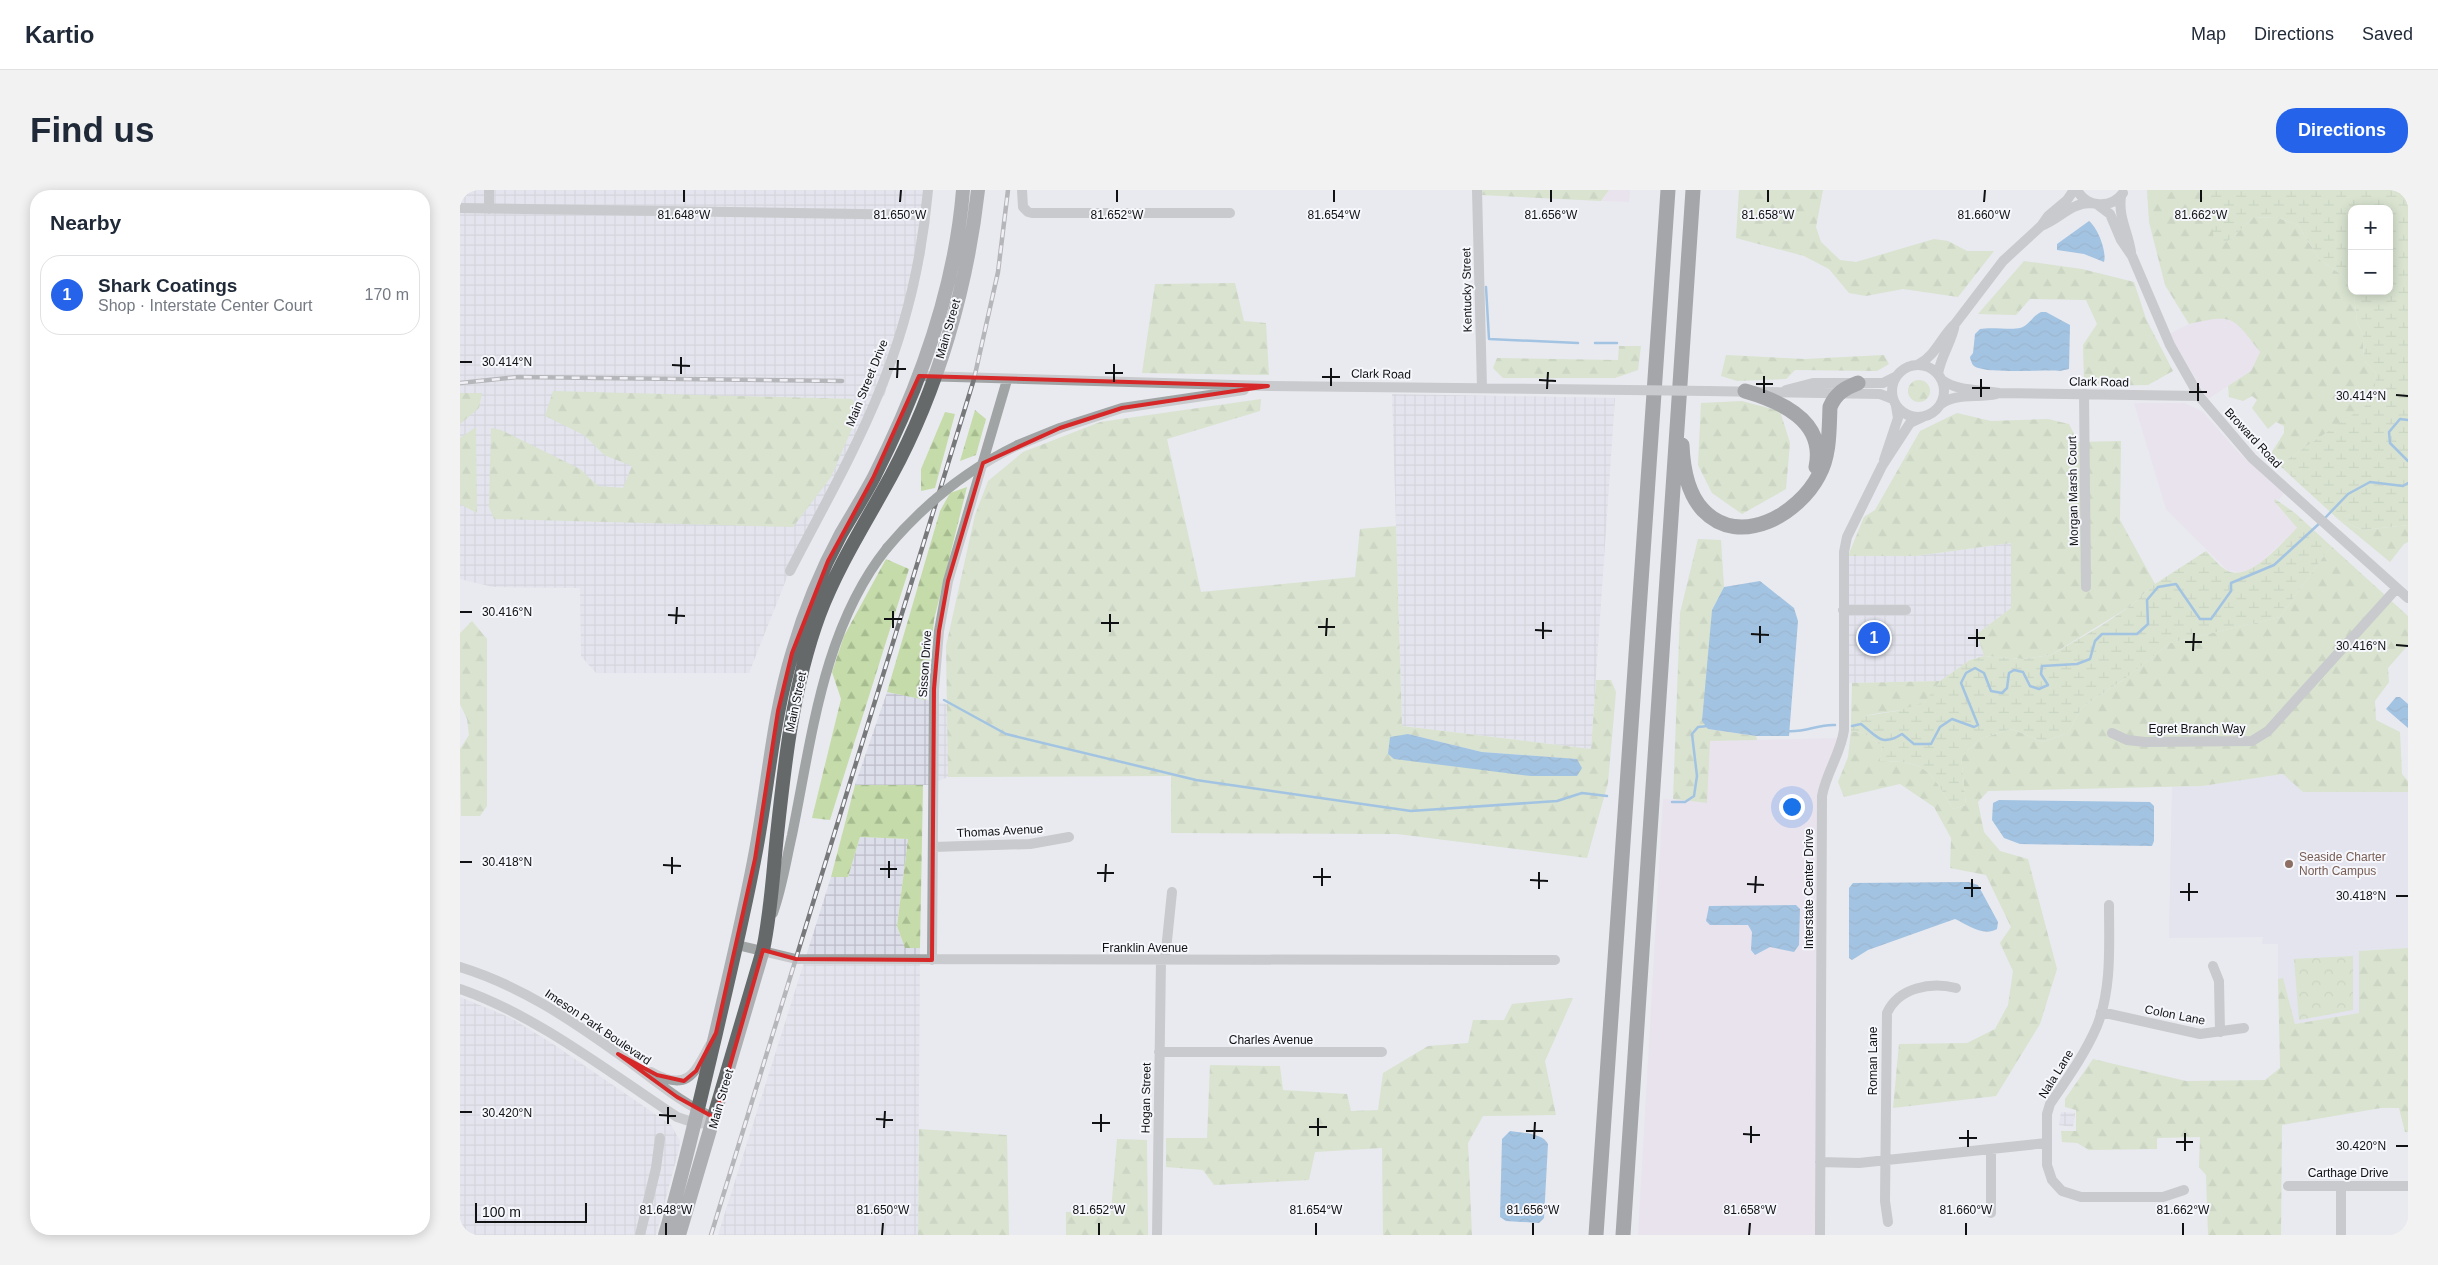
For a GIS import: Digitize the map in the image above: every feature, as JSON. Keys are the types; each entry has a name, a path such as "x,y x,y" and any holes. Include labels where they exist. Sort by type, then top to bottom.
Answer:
{"highway":[{"path":"1596,1235 1668,190"},
{"path":"1623,1235 1693,190"},
{"path":"1677,407 1682,458 1688,484 1697,503 1710,516 1728,524 1760,525 1784,514 1807,493 1820,473 1828,444 1830,408 1838,394 1858,383"},
{"path":"1745,392 1780,403 1795,412 1807,424 1817,448 1817,462 1807,493"}],"main road":[{"name":"Main Street","path":"665,1235 697,1117 737,945 755,859 778,711 792,653 802,622 828,561 873,478 904,414 919,376 934,332 950,272 964,190"},
{"name":"Main Street","path":"680,1235 763,950 767,930 785,760 795,700 810,644 834,579 849,548 891,476 919,417 934,378 960,286 978,190"}],"street":[{"path":"489,190 489,209"},
{"name":"Main Street Drive","path":"790,571 881,389 911,292 928,190"},
{"path":"1022,190 1023,207 1032,213 1230,213"},
{"name":"Kentucky Street","path":"1477,190 1482,388"},
{"path":"1955,324 1953,338 1942,358 1940,377 1944,396 1941,404 1936,410 1923,417 1908,415 1895,403 1892,384 1895,377 1906,367 1919,364 1934,354 1946,332 1955,324 2003,261 2041,226 2048,216 2067,200 2075,190"},
{"name":"Broward Road","path":"2075,190 2084,199 2110,214 2121,240 2132,256 2170,345 2199,396 2252,458 2408,598"},
{"path":"2041,226 2055,221 2073,206 2111,203 2123,193"},
{"name":"Broward Road","path":"2123,193 2120,214 2129,237 2132,256"},
{"path":"460,208 925,215"},
{"path":"1919,364 1933,369 1940,377"},
{"name":"Clark Road","path":"919,376 934,378 1268,386 1782,391 1880,394 1895,403"},
{"name":"Clark Road","path":"1782,391 1813,383 1883,383 1895,377"},
{"name":"Clark Road","path":"1940,377 1958,389 1983,389 1999,393 2199,396"},
{"name":"Sisson Drive","path":"932,960 934,689 944,602 1007,380"},
{"path":"767,930 778,899 820,701 834,648 859,590 887,548 922,509 988,460 1018,445 1068,425 1122,408 1268,386"},
{"name":"Clark Road","path":"1941,404 1951,398 1982,397 1999,393"},
{"name":"Morgan Marsh Court","path":"2084,394 2086,586"},
{"name":"Interstate Center Drive","path":"1820,1235 1822,796 1843,738 1845,544 1882,466 1898,418 1895,403"},
{"name":"Interstate Center Drive","path":"1882,466 1910,423 1923,417"},
{"name":"Egret Branch Way","path":"2112,733 2127,740 2145,742 2252,741 2271,728 2397,588"},
{"path":"1843,610 1906,610"},
{"name":"Thomas Avenue","path":"933,847 1030,844 1069,837"},
{"name":"Hogan Street","path":"1157,1235 1159,1052 1163,960 1172,892"},
{"name":"Nala Lane","path":"2109,905 2108,977 2101,1012 2083,1055 2050,1104 2047,1114 2047,1164 2052,1180 2062,1191 2071,1195 2163,1197 2184,1190"},
{"name":"Franklin Avenue","path":"737,945 796,959 1555,960"},
{"path":"2213,966 2219,981 2220,1032"},
{"name":"Imeson Park Boulevard","path":"460,967 524,992 618,1054 697,1117"},
{"name":"Roman Lane","path":"1888,1222 1885,1210 1887,1013 1898,997 1906,992 1930,985 1942,984 1956,988"},
{"name":"Imeson Park Boulevard","path":"460,989 498,1003 529,1020 677,1118 697,1117 714,1121"},
{"name":"Colon Lane","path":"2101,1012 2191,1032 2220,1032 2244,1028"},
{"path":"618,1054 657,1076 671,1081 684,1081 696,1071 716,1033"},
{"name":"Charles Avenue","path":"1159,1052 1382,1052"},
{"path":"640,1235 656,1168 660,1138"},
{"path":"1820,1162 1885,1160 2047,1143"},
{"path":"1991,1149 1991,1213"},
{"name":"Carthage Drive","path":"2288,1186 2408,1186"},
{"path":"2340,1186 2341,1235"}],"highlighted area":[{"path":"919,376 1268,386 1122,408 1060,428 983,463 948,581 939,631 934,689 932,960 796,959 763,950 715,1118 677,1097 618,1054 657,1075 684,1081 696,1071 716,1033 755,859 778,711 792,653 828,561 873,478"}],"shaded area":[{"path":"460,190 932,190 925,252 917,292 885,394 788,575 749,673 596,673 581,656 580,588 493,587 460,579"},
{"path":"1609,190 1630,190 1629,202 1602,201"},
{"path":"2219,317 2237,323 2260,352 2251,371 2208,399 2169,334 2189,324"},
{"path":"1392,394 1615,398 1591,749 1402,726"},
{"path":"2134,403 2185,403 2203,412 2238,452 2284,493 2279,500 2275,499 2279,508 2297,528 2255,568 2243,572 2228,571 2166,509"},
{"path":"2011,543 2011,608 1977,634 1984,656 1970,660 1940,681 1848,683 1848,556 1916,556"},
{"path":"887,692 947,704 948,777 930,785 855,785"},
{"path":"1839,738 1821,781 1817,807 1816,1235 1638,1235 1663,799 1707,802 1709,741"},
{"name":"Seaside Charter North Campus","path":"2284,774 2303,792 2408,792 2408,948 2359,951 2359,1013 2295,1024 2283,979 2278,979 2278,944 2262,944 2263,937 2169,938 2172,787 2202,786"},
{"path":"860,837 908,839 897,926 905,948 920,948 918,1235 718,1235 831,877 848,877"},
{"path":"460,997 511,1018 553,1044 671,1125 680,1141 679,1149 656,1235 460,1235"},
{"path":"2061,1112 2075,1113 2073,1127 2059,1125"}],"green space":[{"path":"1482,190 1609,190 1601,201 1481,195"},
{"path":"1739,190 1823,190 1816,227 1821,242 1840,260 1856,262 1934,239 1948,241 1967,251 1994,251 1958,297 1903,289 1866,296 1849,293 1829,269 1804,256 1736,238"},
{"path":"2147,190 2213,190 2209,197 2228,241 2253,218 2275,217 2298,225 2320,260 2342,275 2348,285 2348,295 2354,295 2357,322 2363,335 2364,361 2376,373 2375,400 2279,465 2268,458 2284,433 2284,426 2276,422 2268,429 2252,408 2257,400 2252,396 2243,401 2229,397 2228,386 2251,371 2260,352 2243,331 2231,321 2215,319 2189,324 2165,285 2149,222"},
{"path":"2213,190 2408,190 2408,525 2363,530 2339,520 2279,465 2374,400 2376,373 2364,361 2363,335 2357,322 2354,295 2393,295 2393,205 2348,205 2348,285 2342,275 2320,260 2298,225 2275,217 2253,218 2228,241 2214,241 2209,197"},
{"path":"2024,261 2082,269 2134,282 2146,319 2173,371 2148,385 2096,386 2084,381 2083,345 2097,324 2086,300 2030,299 2016,315 1978,314"},
{"path":"1235,283 1244,321 1266,323 1269,375 1142,373 1155,284"},
{"path":"1619,346 1641,346 1638,370 1615,378 1503,378 1493,368 1497,358 1618,360"},
{"path":"1726,355 1805,359 1884,355 1889,364 1877,371 1795,370 1786,379 1737,381 1721,376"},
{"path":"1919,380 1927,383 1930,391 1927,399 1919,402 1911,399 1908,391 1911,383"},
{"path":"553,391 852,399 860,410 831,477 793,527 494,519 489,507 491,428 501,430 580,469 598,486 623,488 632,466 604,455 584,435 545,416"},
{"path":"460,393 482,393 479,408 460,424"},
{"path":"1261,399 1260,411 1167,439 1201,592 1355,577 1360,529 1396,526 1402,726 1591,749 1596,680 1611,680 1616,692 1608,783 1587,858 1397,834 1171,833 1171,776 948,777 946,646 975,515 988,481 1023,452 1100,422","holes":["1408,734 1482,752 1577,759 1388,754"]},
{"path":"1742,401 1780,411 1790,443 1786,489 1742,514 1712,493 1698,465 1701,403"},
{"path":"975,410 986,419 976,455 960,461"},
{"path":"945,412 955,414 935,488 921,491 921,469"},
{"path":"1957,413 1991,421 2048,419 2069,424 2078,442 2121,441 2120,520 2155,584 2129,607 2051,655 2023,659 1984,656 1977,634 2011,608 2011,543 1916,556 1848,556 1864,517 1875,510 1920,431"},
{"path":"476,427 477,513 460,504 460,438"},
{"path":"967,487 934,620 926,700 887,692 940,511 950,493"},
{"path":"2275,499 2295,513 2331,546 2280,617 2170,643 2123,680 2082,707 2068,733 2043,742 2012,729 1982,738 1961,756 1966,805 1953,809 1939,785 1926,771 1908,763 1880,761 1882,746 1863,733 1851,731 1851,722 1858,717 1897,711 1925,702 1940,681 1970,660 1984,656 2023,659 2051,655 2101,626 2129,607 2155,584 2206,551 2218,564 2226,570 2235,573 2255,567 2265,560 2297,528 2274,501"},
{"path":"2339,520 2363,530 2408,525 2408,542 2404,544 2390,562"},
{"path":"1698,539 1721,540 1724,587 1712,610 1708,729 1756,736 1757,740 1710,741 1707,803 1673,799 1680,613"},
{"path":"2331,546 2408,616 2408,645 2388,668 2389,682 2375,701 2376,720 2400,732 2402,774 2408,781 2408,792 2303,792 2283,774 2202,786 1988,791 1978,802 1984,832 2000,851 2028,859 2057,969 2040,1024 1996,1096 1893,1108 1899,1044 1967,1043 1995,1029 2008,1005 2013,971 2000,943 2011,927 1986,875 1950,868 1951,838 1934,807 1900,784 1844,797 1838,782 1848,757 1851,731 1863,733 1882,746 1880,761 1908,763 1926,771 1939,785 1953,809 1966,805 1961,756 1982,738 2012,729 2043,742 2068,733 2082,707 2123,680 2170,643 2280,617"},
{"path":"886,559 909,569 830,820 812,818 841,699 832,672 844,636"},
{"path":"472,621 487,639 487,806 480,816 461,816 460,749 469,735 467,719 460,704 460,633"},
{"path":"1940,681 1923,703 1905,709 1868,715 1851,722 1852,683"},
{"path":"855,785 923,785 920,948 905,948 897,926 908,839 860,837 848,877 831,877"},
{"path":"2408,948 2408,1132 2405,1132 2399,1108 2381,1108 2282,1125 2281,1235 2208,1235 2206,1175 2199,1167 2200,1137 2157,1138 2157,1149 2089,1150 2077,1143 2062,1142 2061,1131 2076,1131 2076,1110 2065,1107 2065,1099 2093,1059 2186,1081 2265,1080 2280,1068 2278,979 2283,978 2295,1024 2359,1013 2359,951"},
{"path":"2353,956 2353,1010 2299,1020 2294,959"},
{"path":"1573,998 1545,1061 1556,1115 1483,1116 1468,1143 1472,1235 1383,1235 1382,1148 1315,1152 1309,1180 1214,1185 1203,1170 1166,1167 1166,1138 1207,1138 1210,1065 1280,1066 1283,1090 1347,1094 1351,1111 1378,1110 1383,1073 1428,1046 1468,1043 1473,1020 1504,1020 1512,1004"},
{"path":"919,1129 1007,1135 1009,1235 918,1235"},
{"path":"1117,1139 1147,1140 1148,1235 1066,1235 1066,1212 1111,1212"}],"water":[{"path":"2089,221 2096,229 2101,240 2105,258 2104,262 2084,254 2057,250 2057,244"},
{"path":"2041,312 2046,312 2070,325 2069,369 2060,371 2000,371 1978,368 1973,365 1970,357 1973,353 1975,334 1980,329 2020,328"},
{"path":"1760,581 1794,608 1798,621 1789,736 1756,736 1708,729 1702,721 1712,610 1724,587"},
{"path":"2396,697 2400,697 2408,704 2408,728 2386,709"},
{"path":"1408,734 1482,752 1577,759 1582,768 1577,776 1531,776 1394,759 1388,754 1390,737"},
{"path":"1999,800 2150,802 2154,806 2154,841 2152,846 2020,844 2004,838 1992,820 1993,803"},
{"path":"1969,882 1978,885 1998,922 1997,929 1986,932 1981,931 1955,919 1868,950 1852,960 1849,958 1849,888 1853,883"},
{"path":"1796,905 1800,909 1799,945 1794,952 1770,947 1755,955 1751,950 1752,932 1748,925 1710,925 1706,921 1709,906"},
{"path":"1510,1131 1537,1136 1548,1144 1544,1218 1539,1223 1506,1221 1500,1217 1502,1139"}],"waterway":[{"path":"1486,287 1489,339 1578,343"},
{"path":"1595,343 1617,343"},
{"path":"2408,420 2400,419 2389,432 2390,443 2408,461"},
{"path":"2325,518 2348,494 2370,482 2403,486 2408,483"},
{"path":"1852,726 1861,724 1884,740 1889,740 1902,734 1914,744 1931,744 1940,727 1952,719 1974,727 1978,725 1961,683 1966,673 1975,668 1984,673 1991,691 2002,693 2007,688 2009,673 2014,670 2023,672 2030,686 2039,689 2048,685 2041,674 2042,666 2077,664 2090,659 2095,641 2102,634 2137,634 2148,624 2147,600 2158,587 2176,584 2200,619 2211,619 2231,591 2231,583 2274,565 2321,522"},
{"path":"944,700 1006,734 1196,780 1411,811 1557,801 1582,793 1607,796"},
{"path":"1786,731 1799,731 1835,725"},
{"path":"1672,802 1685,802 1694,796 1697,776 1692,734 1698,727 1708,726"}],"railway":[{"path":"711,1235 974,379 998,272 1008,190"},
{"path":"460,383 518,377 842,381"}],"place":[{"name":"Shark Coatings","path":"1874,638"},
{"name":"Seaside Charter North Campus","path":"2289,864"}]}
